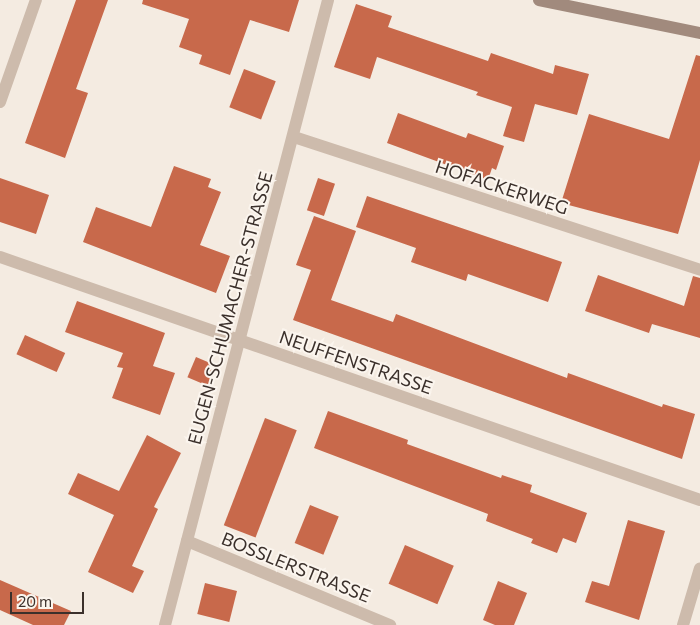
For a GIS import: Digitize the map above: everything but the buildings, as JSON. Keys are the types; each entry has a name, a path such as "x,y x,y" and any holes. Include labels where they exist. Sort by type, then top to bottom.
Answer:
{"main road":[{"path":"539,0 700,33"}],"street":[{"path":"0,102 36,0"},
{"name":"EUGEN-SCHUMACHER-STRASSE","path":"165,625 328,0"},
{"name":"HOFACKERWEG","path":"294,136 700,270"},
{"name":"NEUFFENSTRASSE","path":"0,257 700,500"},
{"name":"BOSSLERSTRASSE","path":"187,541 390,625"},
{"path":"683,625 700,568"}]}
